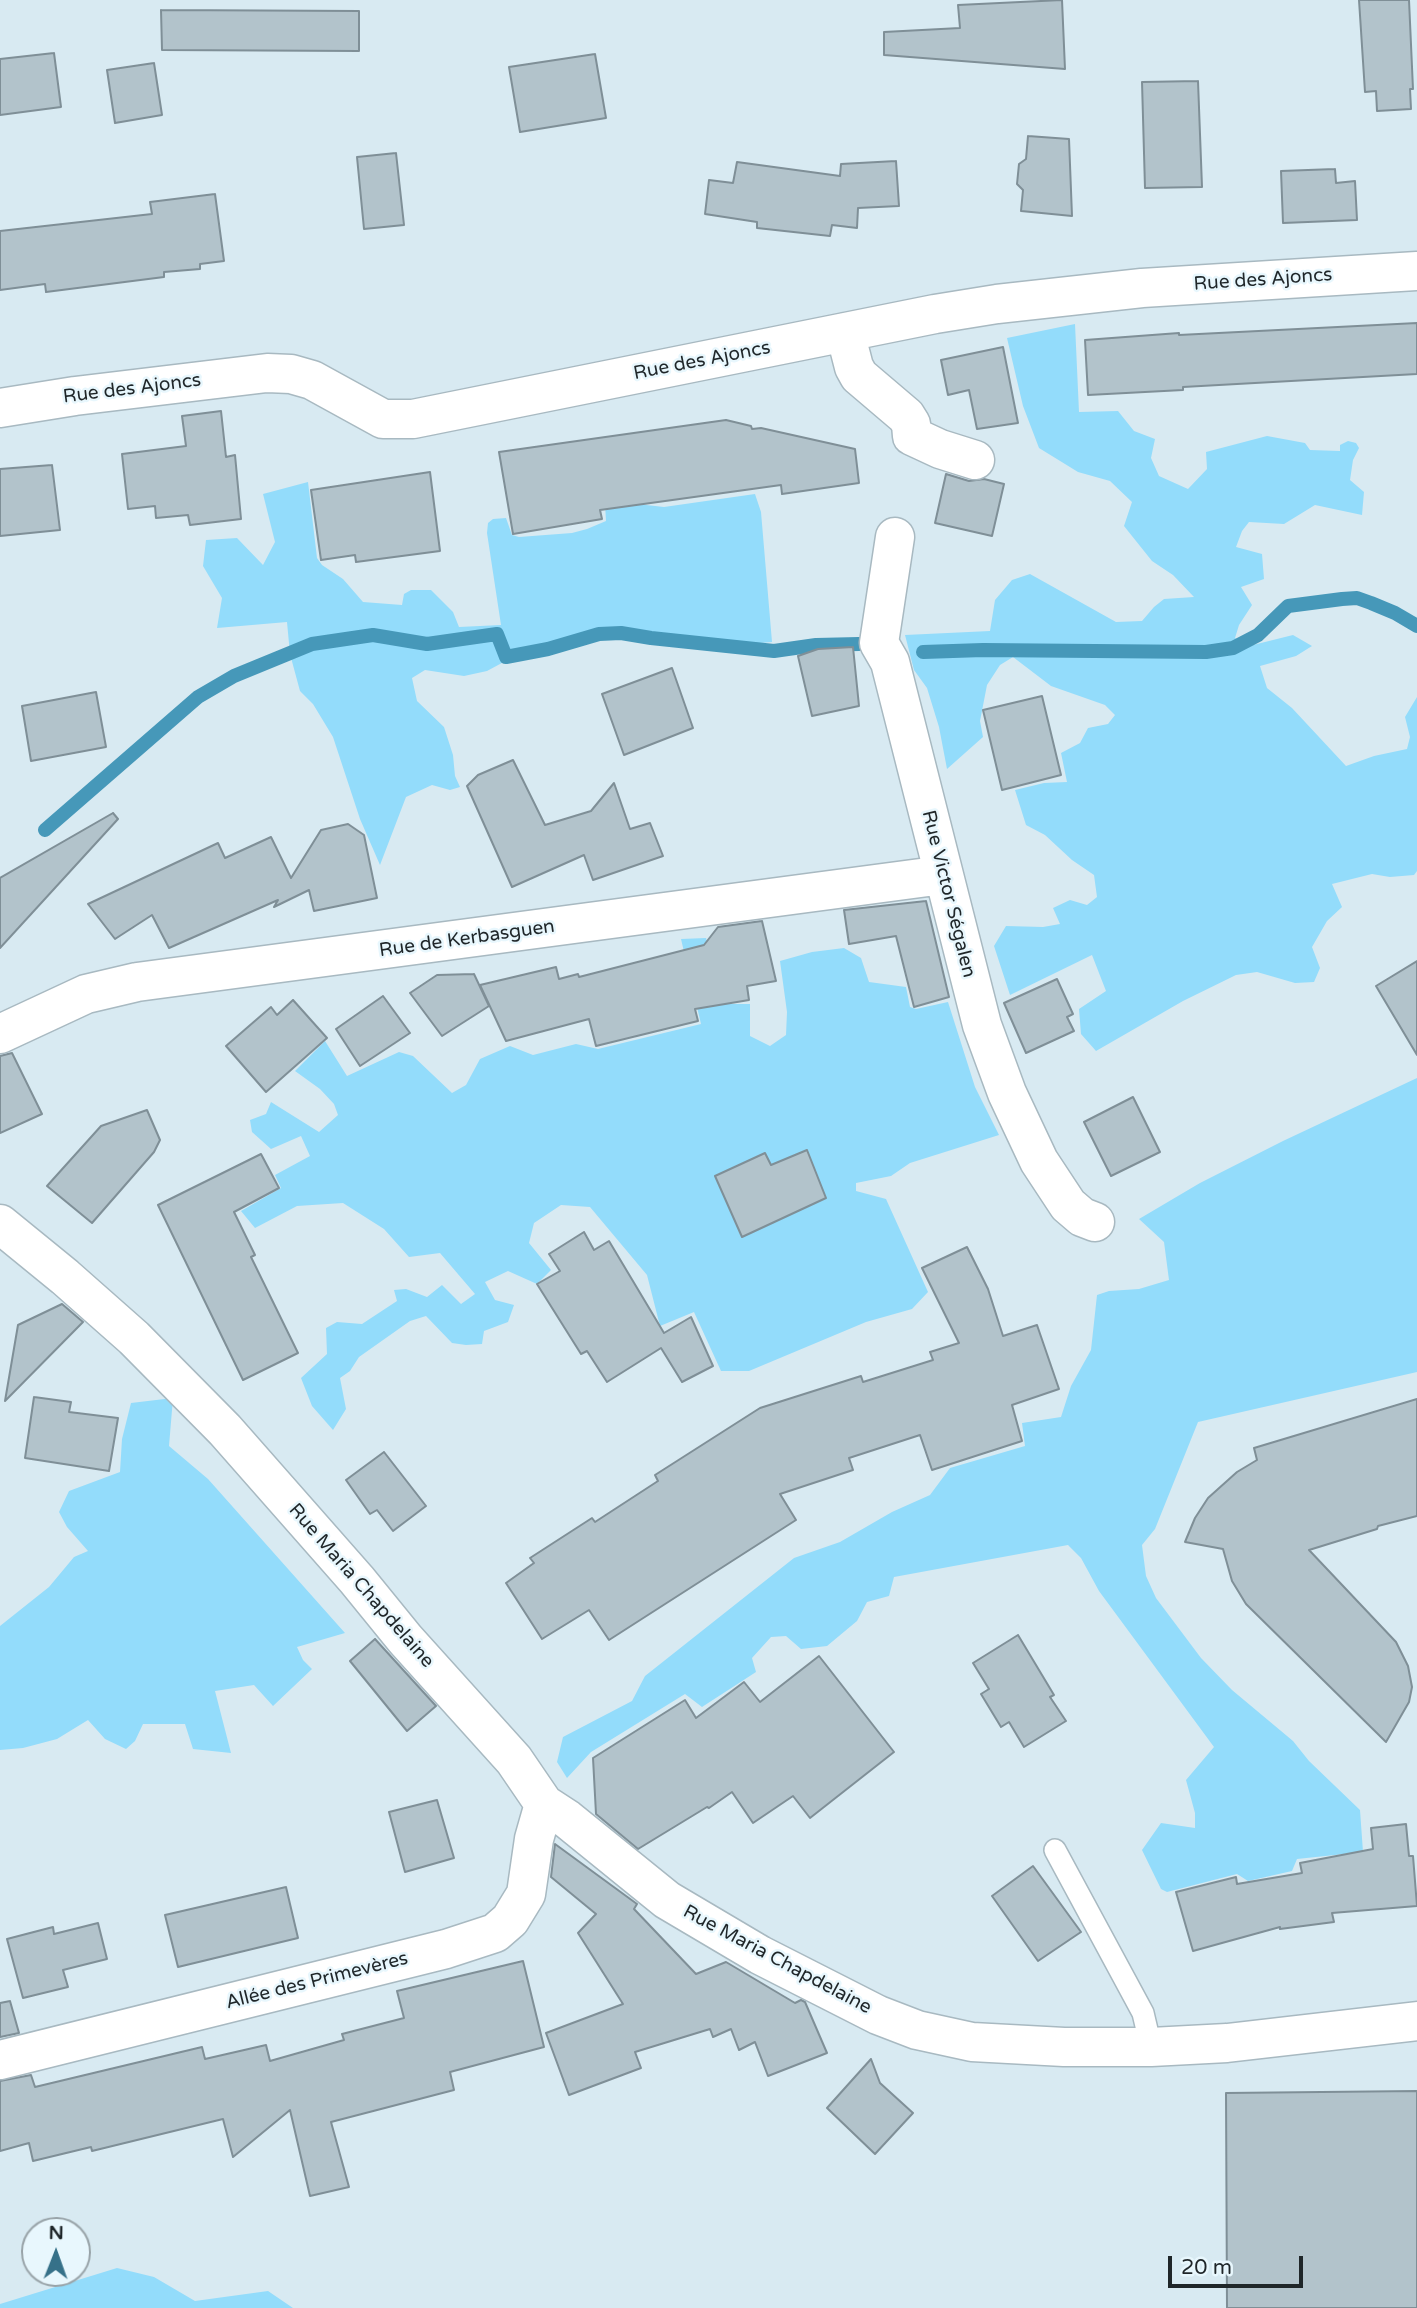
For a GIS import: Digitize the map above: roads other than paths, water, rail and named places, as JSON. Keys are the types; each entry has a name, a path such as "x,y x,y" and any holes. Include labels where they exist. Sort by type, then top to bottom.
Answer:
{"street":[{"name":"Rue des Ajoncs","path":"0,408 88,394 267,373 290,374 312,380 383,419 413,419 935,314 1062,296 1155,287 1417,271"},
{"path":"845,332 859,376 906,416 911,424 912,436 940,449 975,460"},
{"name":"Rue Victor Ségalen","path":"895,537 879,643 890,662 982,1025 1007,1093 1039,1161 1068,1205 1095,1222"},
{"name":"Rue de Kerbasguen","path":"0,1034 86,994 137,982 943,874"},
{"name":"Rue Maria Chapdelaine","path":"0,1224 65,1276 134,1338 216,1420 357,1580 405,1639 498,1741 544,1804 568,1819 691,1916 760,1955 891,2020 917,2030 972,2042 1064,2047 1151,2047 1227,2043 1417,2021"},
{"name":"Allée des Primevères","path":"0,2060 433,1952 495,1933 510,1920 526,1894 534,1839 544,1804"}],"lane":[{"path":"1055,1850 1143,2013 1151,2047"}],"waterway":[{"path":"923,652 1206,652 1233,648 1258,635 1288,606 1357,598 1395,613 1417,626"},
{"path":"45,830 198,697 234,676 312,644 373,635 427,644 497,634 506,657 548,649 599,634 621,633 774,651 816,645 859,644"}]}
